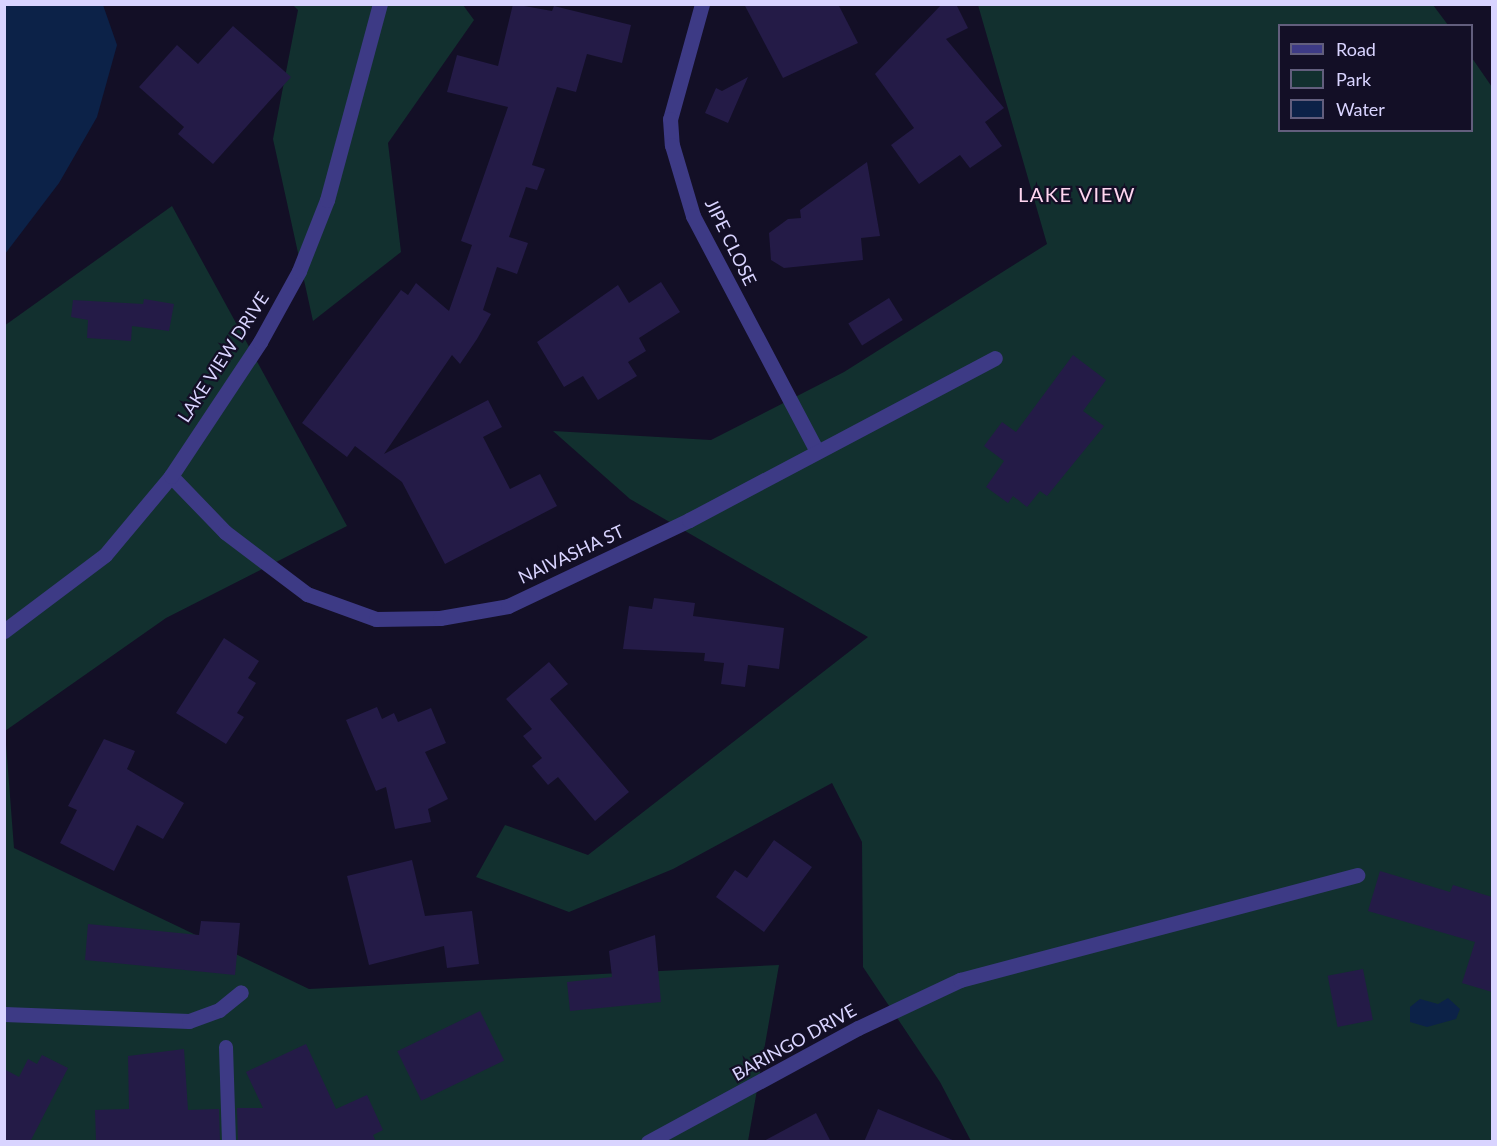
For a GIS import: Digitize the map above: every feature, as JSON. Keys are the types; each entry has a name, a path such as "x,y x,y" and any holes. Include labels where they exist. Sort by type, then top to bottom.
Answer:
{"street":[{"name":"LAKE VIEW DRIVE","path":"4,631 105,555 171,476 260,342 299,271 348,138 380,4"},
{"name":"JIPE CLOSE","path":"702,4 670,119 672,144 693,216 816,449"},
{"name":"NAIVASHA ST","path":"171,476 225,532 307,594 376,619 406,621 508,606 689,520 816,449 995,358"},
{"name":"BARINGO DRIVE","path":"648,1142 858,1028 960,980 1357,875"},
{"path":"4,1014 189,1021 219,1010 242,992"}],"lane":[{"path":"225,1047 229,1142"}],"green space":[{"path":"293,5 463,5 474,20 388,143 401,252 313,321 273,139 298,10"},
{"path":"978,5 1433,5 1447,24 1278,24 1278,132 1473,132 1473,59 1492,87 1492,1141 971,1141 940,1082 863,967 862,842 832,783 673,869 569,912 476,877 505,825 588,855 868,637 630,499 553,431 711,440 844,372 1047,244"},
{"path":"172,206 347,526 166,618 5,731 14,848 309,989 779,965 748,1141 5,1141 4,326"}],"water":[{"path":"5,4 103,5 117,45 97,117 59,183 5,254"},
{"path":"1448,998 1460,1009 1456,1019 1427,1027 1410,1022 1410,1007 1420,999 1438,1004"}],"building":[{"path":"513,4 552,11 554,6 631,25 622,63 587,54 576,92 557,87 532,165 545,169 537,190 526,187 509,237 528,243 517,274 497,267 483,310 491,314 477,339 460,364 452,355 384,454 488,400 502,427 483,437 510,489 540,474 557,506 445,564 402,482 355,446 347,457 302,423 401,290 408,295 416,283 449,311 472,245 461,241 508,107 447,92 457,55 498,66"},
{"path":"744,4 838,4 858,43 783,78"},
{"path":"942,4 956,4 968,28 946,39 1004,108 985,122 1002,146 970,168 960,155 919,184 891,145 914,128 875,74"},
{"path":"233,26 291,77 213,164 178,134 184,127 139,87 177,45 198,64"},
{"path":"748,77 728,123 705,113 716,88 722,91"},
{"path":"867,162 880,236 861,238 863,260 784,268 771,260 769,233 788,219 801,218 800,210"},
{"path":"661,282 680,312 639,338 646,351 628,362 637,376 598,400 583,376 564,387 537,342 618,285 629,303"},
{"path":"889,298 903,320 862,345 848,323"},
{"path":"144,299 174,304 169,331 132,326 131,341 87,338 88,320 71,317 73,300 143,304"},
{"path":"1073,355 1106,380 1083,411 1104,426 1047,496 1040,491 1027,507 1013,496 1008,503 986,487 1004,461 984,446 1002,422 1016,432"},
{"path":"654,598 695,603 693,616 784,628 779,669 748,665 745,687 721,684 724,663 704,661 705,653 623,649 629,606 652,609"},
{"path":"224,638 259,661 248,678 256,683 237,713 244,717 226,744 176,713"},
{"path":"549,662 568,684 550,699 629,792 595,821 558,777 548,785 532,766 542,758 523,736 532,729 506,699"},
{"path":"377,707 382,719 394,713 398,722 431,708 446,743 425,752 448,799 428,809 431,822 395,829 386,787 376,791 346,720"},
{"path":"104,739 135,751 127,769 184,803 163,839 137,825 114,871 60,843 77,810 68,806"},
{"path":"774,840 812,867 764,932 716,897 735,870 747,878"},
{"path":"412,860 425,916 472,911 479,964 447,968 444,946 369,965 347,876"},
{"path":"1380,871 1450,892 1453,885 1492,897 1492,992 1462,983 1475,942 1368,911"},
{"path":"201,921 240,923 235,975 85,960 88,924 199,935"},
{"path":"655,935 661,1002 570,1011 567,982 612,977 609,951"},
{"path":"1363,969 1373,1020 1338,1027 1328,976"},
{"path":"480,1011 504,1060 421,1101 397,1051"},
{"path":"306,1044 336,1109 367,1095 383,1130 373,1135 376,1142 238,1142 237,1108 263,1108 246,1072"},
{"path":"184,1049 188,1110 219,1109 220,1142 96,1141 95,1110 129,1109 128,1056"},
{"path":"42,1055 68,1068 30,1142 4,1142 4,1069 19,1077 28,1059 37,1064"},
{"path":"878,1109 955,1141 955,1142 864,1142"},
{"path":"816,1113 831,1142 762,1142"}],"district":[{"name":"LAKE VIEW","path":"1077,194"}]}
